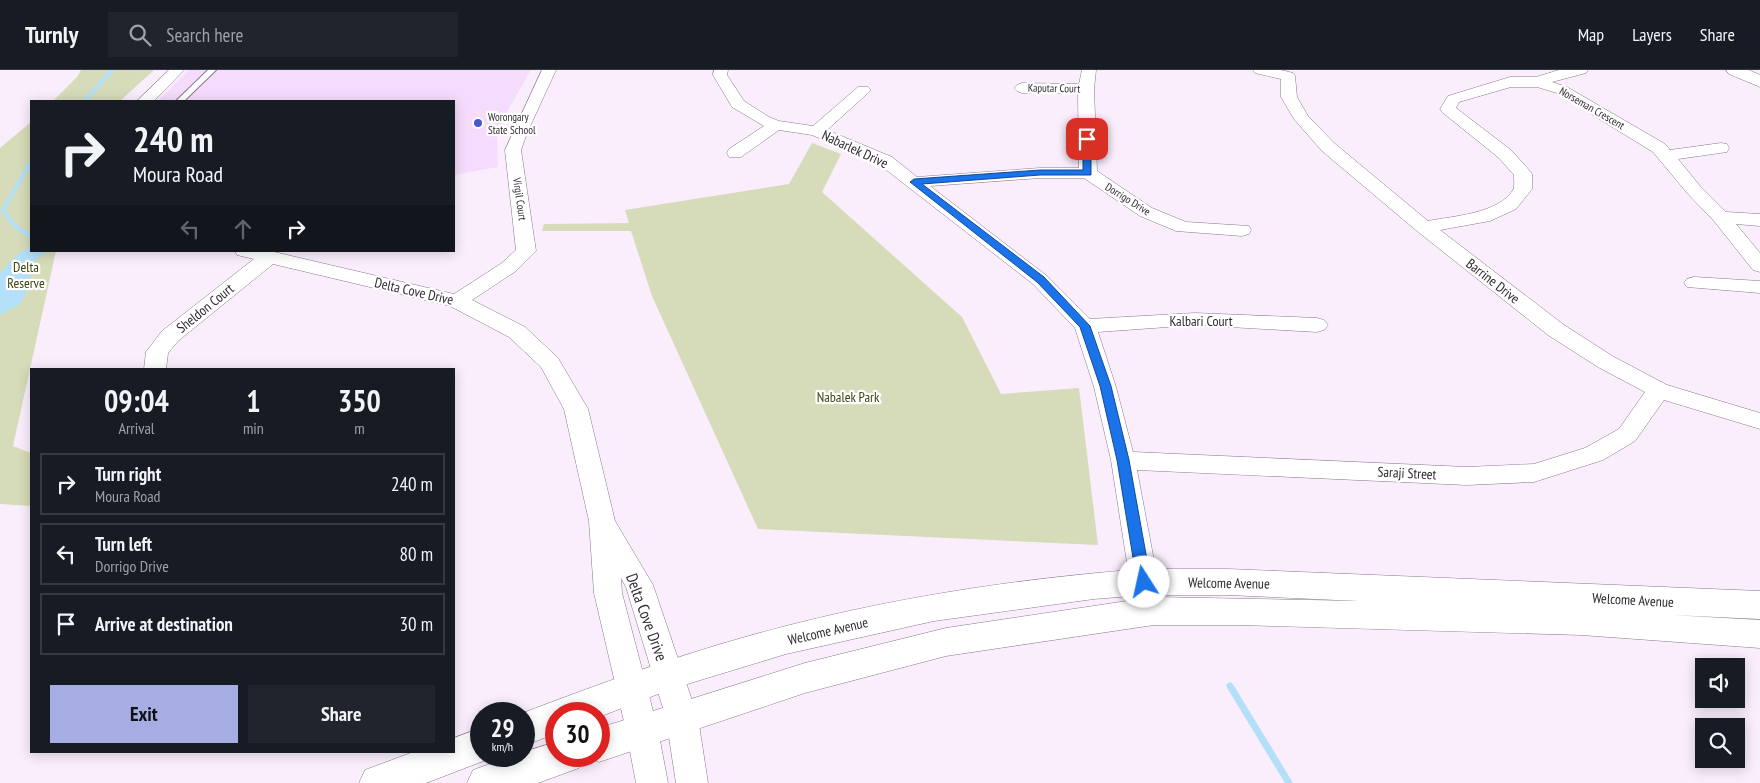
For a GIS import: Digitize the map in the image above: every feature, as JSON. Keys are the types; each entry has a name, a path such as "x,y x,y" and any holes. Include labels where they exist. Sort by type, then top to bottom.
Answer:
{"street":[{"path":"146,100 177,70"},
{"name":"Virgil Court","path":"457,301 509,267 526,251 513,150 519,133 549,70"},
{"name":"Nabarlek Drive","path":"721,70 720,75 738,104 763,120 816,131 886,161 1040,280 1085,326 1105,386 1123,460 1149,596"},
{"path":"914,182 1040,173 1088,173 1086,89 1089,70"},
{"path":"1260,70 1291,73"},
{"path":"1538,82 1552,76 1581,70"},
{"path":"1735,70 1760,82"},
{"name":"Barrine Drive","path":"1291,73 1289,97 1302,119 1328,147 1424,227 1556,330 1606,362 1660,390 1760,422"},
{"name":"Norseman Crescent","path":"1424,227 1484,217 1510,206 1523,189 1522,174 1505,154 1448,109 1453,98 1510,82 1538,82 1562,90 1659,148 1694,190 1721,217 1760,266"},
{"name":"Kaputar Court","path":"1022,88 1086,89"},
{"path":"816,131 863,90"},
{"path":"735,153 776,124"},
{"path":"1667,156 1721,148"},
{"name":"Dorrigo Drive","path":"1088,173 1146,212 1182,227 1242,230"},
{"path":"1721,217 1760,220"},
{"name":"Delta Cove Drive","path":"248,252 457,301 517,332 550,363 576,409 602,521 608,594 642,730 652,783"},
{"name":"Sheldon Court","path":"155,368 157,352 170,336 269,257"},
{"path":"1694,283 1760,286"},
{"name":"Kalbari Court","path":"1085,326 1195,319 1317,325"},
{"name":"Saraji Street","path":"1123,460 1467,476 1534,472 1594,454 1627,435 1660,390"},
{"name":"Delta Cove Drive","path":"602,521 639,585 682,718 692,783"},
{"name":"Welcome Avenue","path":"610,741 805,678 946,642 1149,596 1228,582 1760,605"},
{"name":"Welcome Avenue","path":"595,702 668,675 786,640 934,607 1094,586 1239,611 1581,621 1760,634"},
{"path":"378,783 470,749"},
{"path":"486,783 545,763"}],"lane":[{"path":"181,100 212,70"}],"shaded area":[{"name":"Worongary State School","path":"189,70 531,70 507,112 497,135 498,167 455,175 455,100 159,100"}],"green space":[{"path":"81,70 154,70 121,100 54,100 77,77"},
{"name":"Delta Reserve","path":"30,123 30,252 56,252 13,446 30,453 30,506 0,504 0,148"},
{"name":"Nabalek Park","path":"812,143 841,154 822,192 962,317 1001,394 1079,388 1098,545 758,529 652,296 631,231 542,231 544,224 629,223 625,210 789,184"}],"water":[{"path":"30,247 30,252 47,252 33,262 26,293 20,304 0,315 0,273 17,255"}],"waterway":[{"path":"85,100 112,70"},
{"path":"30,164 3,210 14,225 30,236"},
{"path":"1230,686 1289,783"}],"place":[{"name":"Worongary State School","path":"478,123"}],"route":[{"path":"1087,139 1088,173 991,175 914,182 1040,280 1069,307 1085,326 1105,386 1123,460 1144,582"}]}
